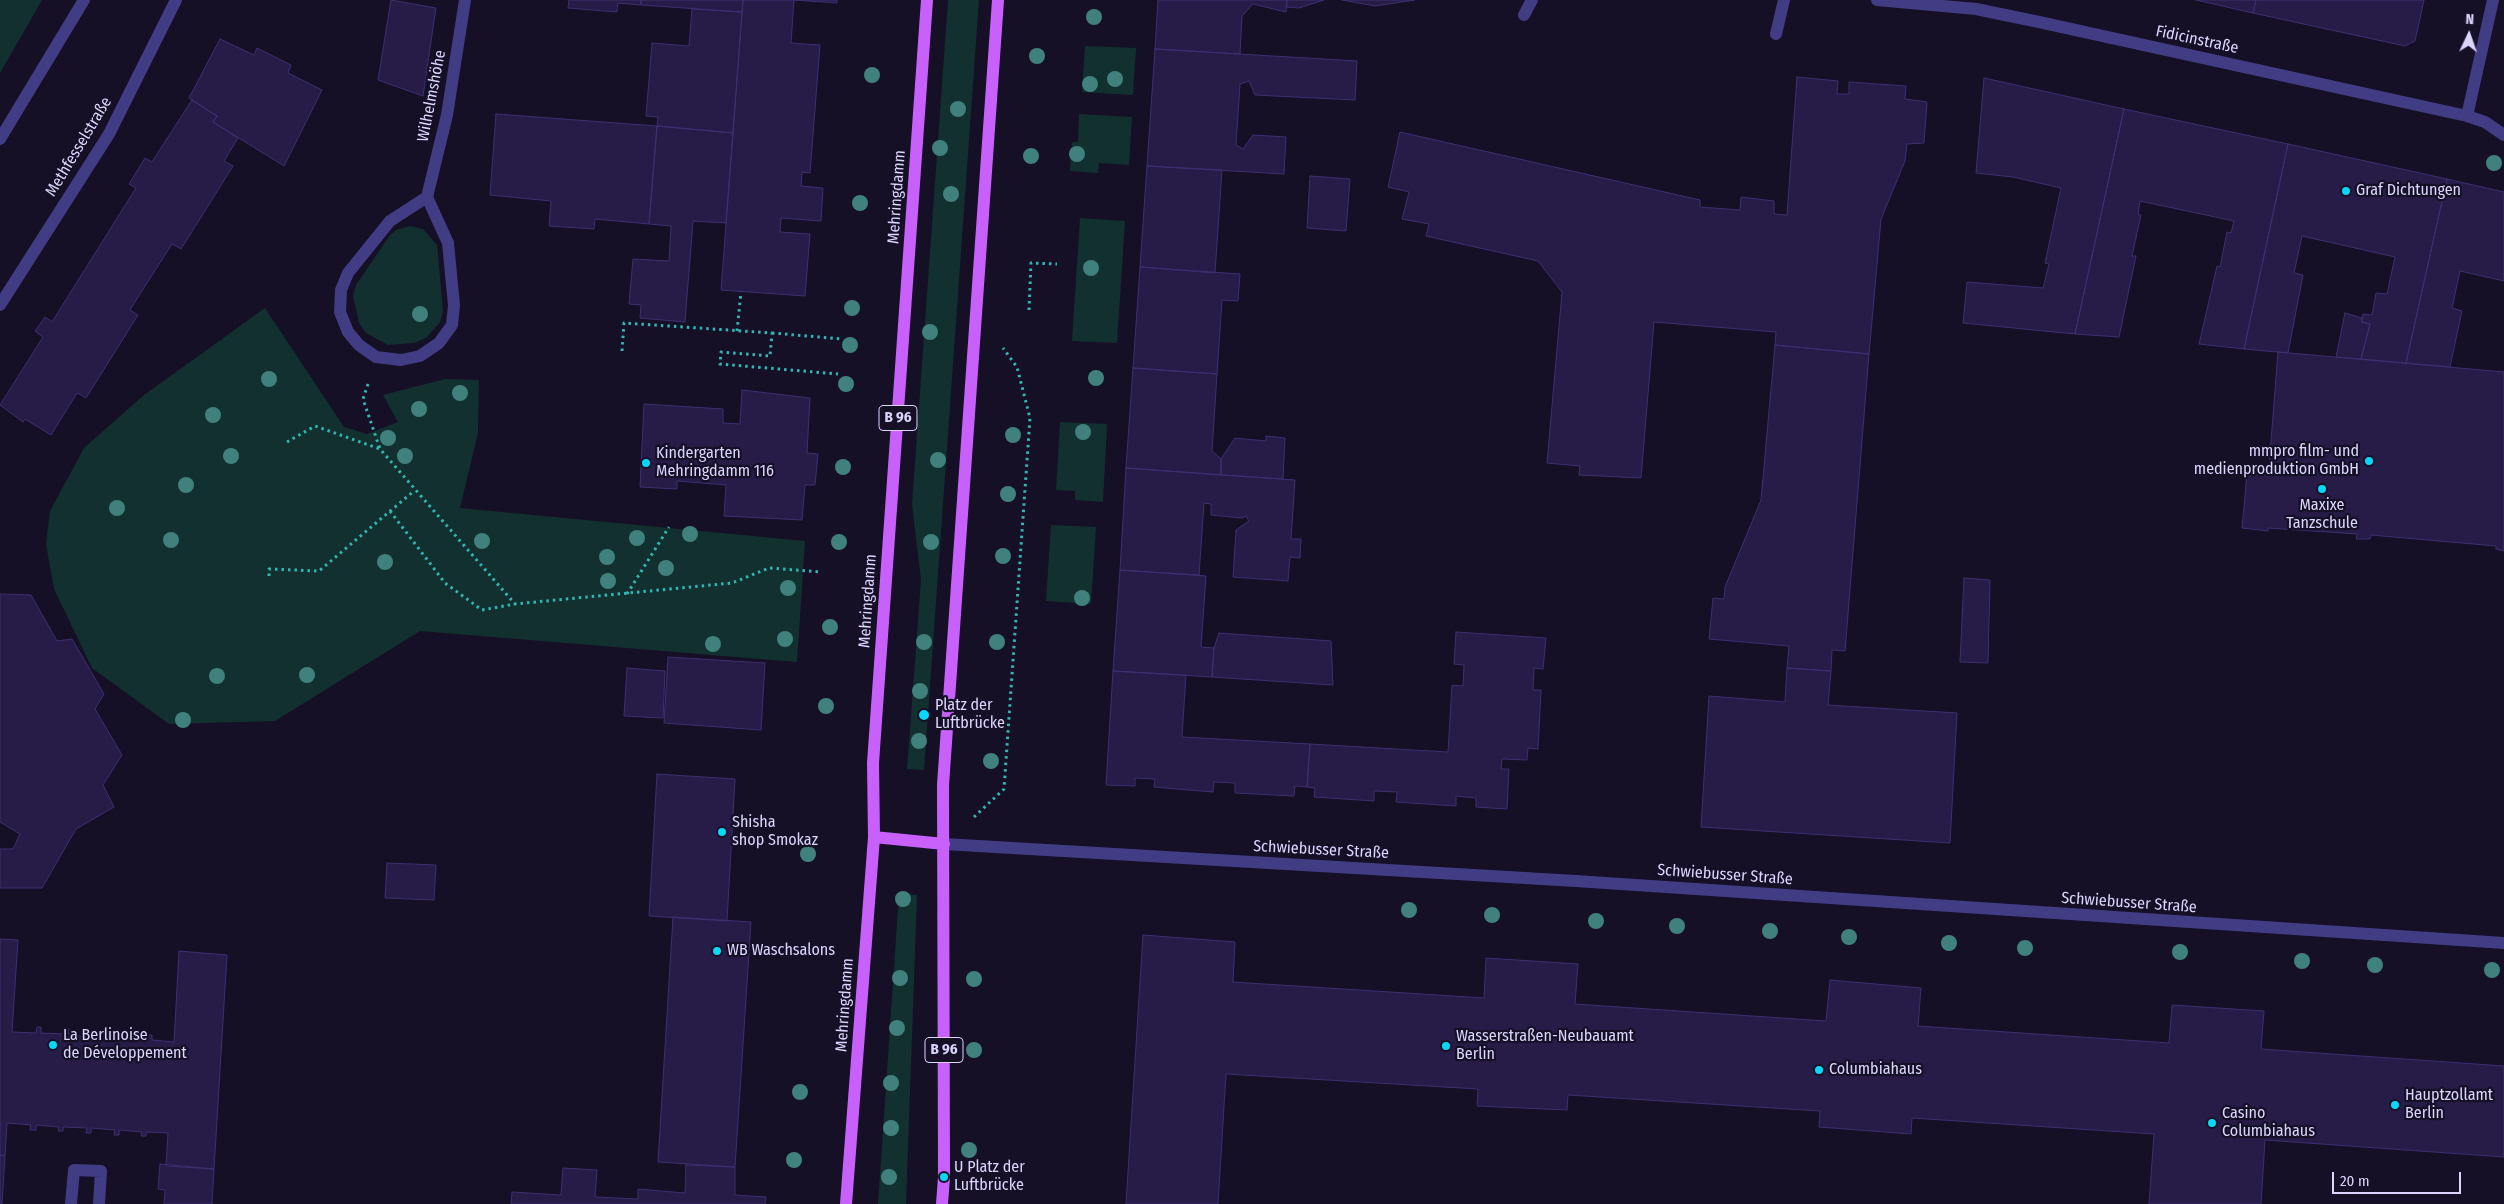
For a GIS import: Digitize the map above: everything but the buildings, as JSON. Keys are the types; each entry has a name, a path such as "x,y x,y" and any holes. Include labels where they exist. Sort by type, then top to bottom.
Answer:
{"main road":[{"name":"Mehringdamm","path":"846,1204 874,837 874,753 927,0"},
{"name":"B 96","path":"942,1204 944,1177 943,785 998,0"},
{"path":"874,837 944,844"}],"street":[{"path":"0,139 84,0"},
{"name":"Methfesselstraße","path":"0,305 109,134 176,0"},
{"name":"Wilhelmshöhe","path":"427,197 447,116 465,0"},
{"path":"1524,15 1532,0"},
{"path":"1776,34 1784,0"},
{"name":"Fidicinstraße","path":"1877,0 1976,9 2467,116 2485,122 2504,134"},
{"path":"2467,116 2493,0"},
{"path":"427,197 448,242 454,305 452,325 439,343 420,356 401,360 376,357 359,345 348,332 340,312 341,290 348,273 390,221 427,197"},
{"name":"Schwiebusser Straße","path":"944,844 1576,881 2504,943"},
{"path":"71,1204 74,1170 101,1171 99,1204"}],"path":[{"path":"1029,310 1031,263 1057,264"},
{"path":"737,331 741,292"},
{"path":"944,844 1004,789 1030,418 1017,367 975,311"},
{"path":"622,352 624,323 842,339"},
{"path":"772,334 770,356 721,352 720,364 838,374"},
{"path":"376,357 363,399 380,449 414,491 515,604"},
{"path":"286,442 314,426 380,449"},
{"path":"269,576 269,569 319,571 414,491"},
{"path":"390,511 445,583 482,610 515,604 732,583 769,568 822,572"},
{"path":"627,594 669,527"}],"green space":[{"path":"0,0 42,0 0,73"},
{"path":"948,0 979,0 924,770 907,769 921,580 912,504"},
{"path":"1085,46 1136,48 1133,95 1082,92"},
{"path":"1079,114 1132,117 1129,165 1099,163 1098,173 1070,171 1072,142 1078,142"},
{"path":"1080,218 1125,221 1117,343 1072,341"},
{"path":"410,226 423,229 437,245 443,311 440,322 426,338 414,343 388,345 366,333 359,323 353,296 356,285 390,235 396,230"},
{"path":"265,308 344,427 367,434 398,422 383,395 445,379 479,380 478,433 460,508 805,541 797,662 420,631 275,721 169,724 92,668 54,589 46,544 50,511 84,448 144,395"},
{"path":"1060,422 1107,424 1103,502 1075,500 1075,491 1056,490"},
{"path":"1051,525 1096,527 1091,604 1046,601"},
{"path":"899,894 917,895 906,1204 878,1204"}],"place":[{"name":"Graf Dichtungen","path":"2346,191"},
{"name":"mmpro film- und medienproduktion GmbH","path":"2369,461"},
{"name":"Kindergarten Mehringdamm 116","path":"646,463"},
{"name":"Maxixe Tanzschule","path":"2322,489"},
{"name":"Platz der Luftbrücke","path":"924,715"},
{"name":"Shisha shop Smokaz","path":"722,832"},
{"name":"WB Waschsalons","path":"717,951"},
{"name":"La Berlinoise de Développement","path":"53,1045"},
{"name":"Wasserstraßen-Neubauamt Berlin","path":"1446,1046"},
{"name":"Columbiahaus","path":"1819,1070"},
{"name":"Hauptzollamt Berlin","path":"2395,1105"},
{"name":"Casino Columbiahaus","path":"2212,1123"},
{"name":"U Platz der Luftbrücke","path":"944,1177"}]}
